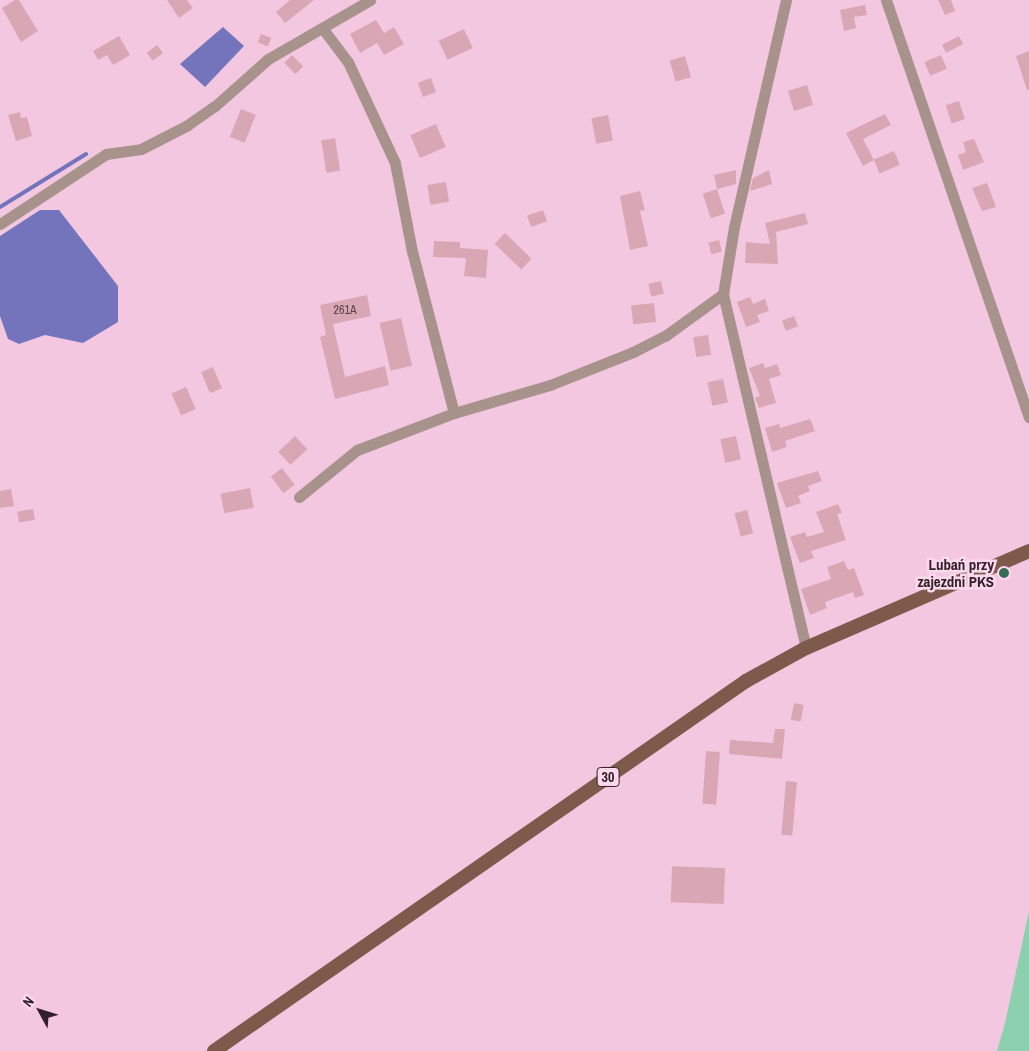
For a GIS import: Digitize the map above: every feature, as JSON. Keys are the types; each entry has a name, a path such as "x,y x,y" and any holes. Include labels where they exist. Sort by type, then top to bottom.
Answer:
{"main road":[{"name":"30","path":"214,1051 746,681 806,648 1029,551"}],"street":[{"path":"0,224 106,154 141,149 186,126 216,106 268,59 324,30 370,0"},
{"path":"786,0 734,227 723,294 806,648"},
{"path":"886,0 1029,417"},
{"path":"324,30 348,62 395,163 412,251 454,413"},
{"path":"299,497 357,450 454,413 550,385 633,352 665,336 723,294"}],"green space":[{"path":"1029,911 1029,1051 997,1051 1005,1023"}],"shaded area":[{"path":"223,27 244,46 205,87 180,64"},
{"path":"40,210 59,210 118,286 118,322 83,343 45,335 19,344 8,339 0,316 0,236"}],"building":[{"path":"15,0 19,0 38,31 21,42 2,8"},
{"path":"167,0 187,0 193,8 179,18"},
{"path":"290,0 314,0 285,23 276,12"},
{"path":"938,0 951,0 955,11 945,15"},
{"path":"865,5 867,15 854,17 856,28 844,31 840,10"},
{"path":"376,20 384,33 394,27 404,44 384,55 377,43 360,53 350,34"},
{"path":"464,29 473,48 447,60 439,41"},
{"path":"261,34 271,38 268,46 258,42"},
{"path":"119,36 130,55 113,65 107,55 98,60 93,51"},
{"path":"959,36 963,44 946,53 942,45"},
{"path":"157,45 163,53 153,61 147,53"},
{"path":"1029,51 1029,89 1027,90 1016,56"},
{"path":"292,55 303,66 296,74 284,63"},
{"path":"941,55 947,69 930,76 924,62"},
{"path":"685,56 691,77 676,82 670,60"},
{"path":"431,78 436,92 423,97 418,83"},
{"path":"807,85 813,105 794,111 788,91"},
{"path":"959,101 965,119 952,123 946,105"},
{"path":"241,109 256,115 245,143 230,137"},
{"path":"20,112 21,118 27,117 32,136 16,141 8,115"},
{"path":"885,114 891,125 863,139 874,160 863,166 846,133"},
{"path":"608,115 613,141 596,144 591,118"},
{"path":"436,124 446,147 420,158 410,135"},
{"path":"335,138 340,171 326,173 321,140"},
{"path":"974,139 984,162 963,170 958,155 966,152 963,142"},
{"path":"894,151 900,165 880,173 874,160"},
{"path":"736,170 736,184 717,189 714,175"},
{"path":"769,170 772,184 750,191 753,178"},
{"path":"446,182 449,202 430,205 427,185"},
{"path":"987,183 996,207 982,211 972,188"},
{"path":"717,189 725,214 711,218 703,194"},
{"path":"640,191 645,210 640,211 648,246 630,250 620,196"},
{"path":"543,210 547,221 531,227 527,216"},
{"path":"805,213 808,224 776,232 778,264 745,263 746,242 770,244 765,223"},
{"path":"505,233 532,259 521,269 495,244"},
{"path":"719,240 722,252 711,254 708,243"},
{"path":"434,241 460,242 460,248 488,250 486,278 464,276 466,258 433,257"},
{"path":"661,281 664,294 651,297 648,284"},
{"path":"367,295 371,316 333,324 345,377 385,366 389,385 335,399 320,337 326,335 320,305"},
{"path":"750,297 753,304 765,299 769,311 757,315 760,322 746,327 737,302"},
{"path":"654,303 656,322 633,324 631,305"},
{"path":"794,316 798,326 786,331 782,321"},
{"path":"401,318 412,366 391,371 380,323"},
{"path":"708,335 711,355 696,357 693,337"},
{"path":"763,363 765,368 777,364 781,375 769,379 776,403 759,408 755,398 760,396 749,368"},
{"path":"213,367 222,388 210,393 201,372"},
{"path":"723,379 728,402 712,406 707,382"},
{"path":"186,387 196,409 181,415 171,394"},
{"path":"810,419 815,431 785,441 787,447 772,452 765,428 779,424 780,428"},
{"path":"295,436 307,449 290,465 278,452"},
{"path":"736,436 741,459 725,463 720,439"},
{"path":"282,468 295,485 283,493 271,476"},
{"path":"818,471 822,481 808,486 810,491 798,496 801,503 786,508 777,483"},
{"path":"250,488 254,508 224,513 221,494"},
{"path":"11,489 14,506 0,508 0,491"},
{"path":"838,504 842,513 837,514 846,540 811,551 814,558 800,563 790,537 805,532 807,537 824,532 816,512"},
{"path":"33,509 35,520 19,523 17,512"},
{"path":"747,510 753,533 741,537 734,513"},
{"path":"844,561 848,570 854,568 864,595 855,598 853,592 825,602 827,608 810,615 801,589 831,579 827,567"},
{"path":"794,703 804,705 801,722 791,720"},
{"path":"775,729 785,729 782,759 729,754 730,740 773,743"},
{"path":"706,751 720,752 716,805 702,804"},
{"path":"786,781 797,782 792,836 781,835"},
{"path":"672,866 725,868 724,904 671,902"}],"waterway":[{"path":"0,207 86,154"}],"place":[{"name":"Lubań przy zajezdni PKS","path":"1004,573"}]}
